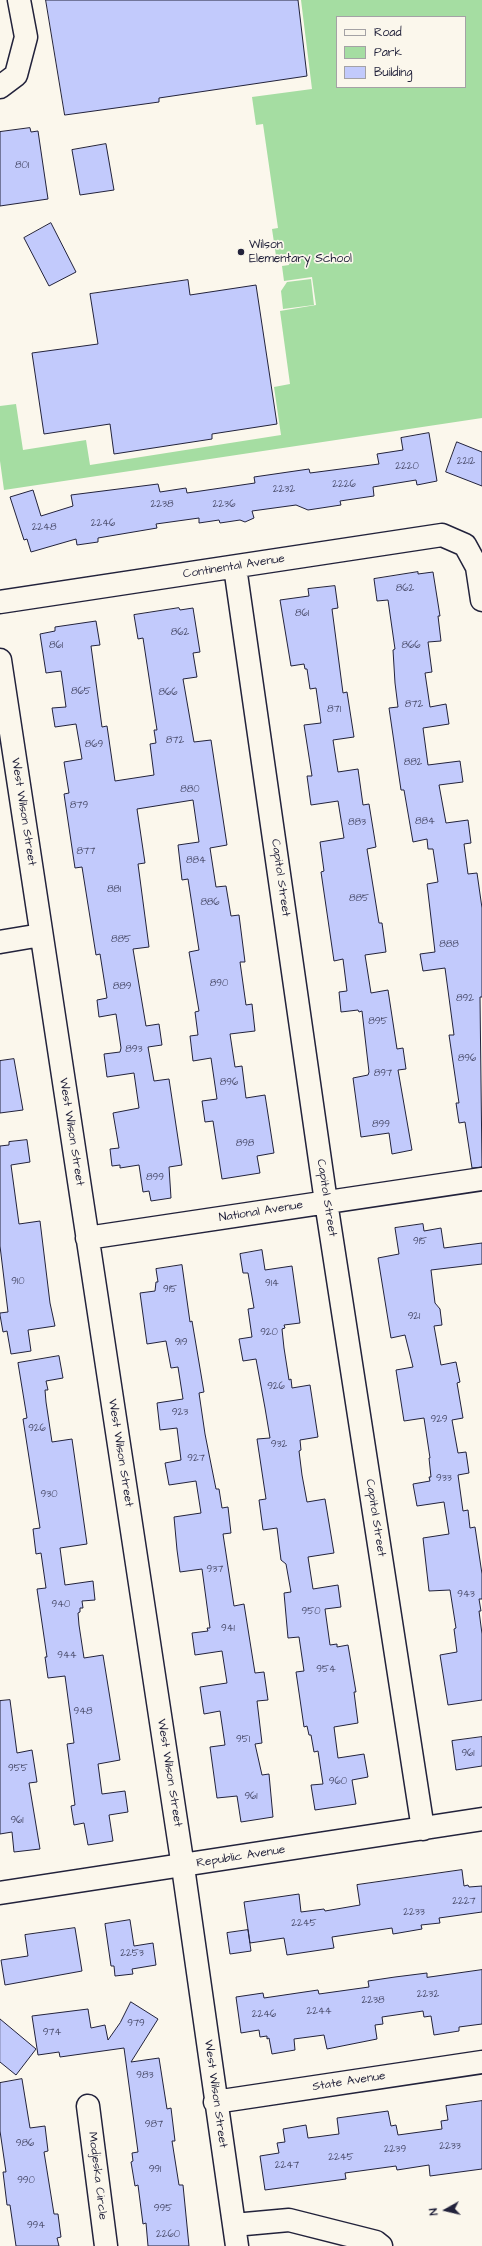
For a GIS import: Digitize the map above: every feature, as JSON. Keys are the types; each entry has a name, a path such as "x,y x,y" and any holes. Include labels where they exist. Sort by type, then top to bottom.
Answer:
{"street":[{"path":"0,87 16,74 26,37 18,0"},
{"name":"Continental Avenue","path":"0,602 442,535 465,545 477,566 482,600"},
{"name":"Capitol Street","path":"235,566 326,1202 423,1829"},
{"name":"West Wilson Street","path":"0,660 183,1867 215,2102 237,2246"},
{"path":"0,942 41,936"},
{"name":"National Avenue","path":"87,1238 482,1179"},
{"name":"Republic Avenue","path":"0,1893 183,1867 482,1819"},
{"name":"State Avenue","path":"215,2102 482,2062"},
{"name":"Modjeska Circle","path":"88,2106 106,2246"},
{"path":"234,2225 289,2220 376,2242 381,2246"}],"green space":[{"path":"301,0 482,0 482,418 4,490 0,461 0,406 16,404 23,450 86,440 90,465 281,435 274,387 290,384 280,311 316,305 312,277 284,281 282,266 289,265 288,254 276,256 272,229 278,228 263,124 256,125 252,97 312,89"},
{"path":"311,279 314,305 283,309 281,291 287,282"}],"building":[{"path":"46,0 298,0 307,76 159,98 159,102 65,115"},
{"path":"30,128 31,132 38,131 48,199 0,206 0,132"},
{"path":"106,144 114,190 80,195 72,150"},
{"path":"51,223 76,272 49,286 24,238"},
{"path":"188,280 190,295 256,285 277,424 212,434 212,439 114,454 110,424 44,434 32,353 98,344 90,294"},
{"path":"429,433 437,481 417,485 416,480 373,487 374,496 340,501 341,505 308,510 296,505 252,511 254,518 245,522 240,520 220,523 219,520 199,523 199,518 156,524 157,528 98,538 98,542 77,545 76,539 31,552 27,539 24,540 10,497 33,490 41,516 73,506 71,495 158,484 160,492 186,488 187,493 255,483 254,477 309,469 310,473 379,464 377,454 403,450 401,438"},
{"path":"457,442 482,452 482,486 446,472"},
{"path":"418,572 418,574 433,572 440,616 438,616 441,641 428,642 432,672 425,673 430,707 446,704 449,724 423,728 428,765 460,761 463,782 439,785 446,823 468,820 471,843 464,844 468,874 477,873 482,908 482,997 480,997 482,1167 472,1168 465,1122 459,1123 456,1103 459,1103 449,1035 454,1035 445,968 423,971 420,954 435,952 427,884 438,882 433,849 428,849 427,839 413,842 404,790 401,790 389,708 398,707 393,650 395,649 388,600 377,601 374,579"},
{"path":"335,586 338,608 332,609 343,693 347,692 354,737 333,740 338,772 358,769 363,805 369,804 376,847 367,849 379,923 382,923 386,952 365,955 371,993 388,990 397,1049 403,1048 406,1069 398,1070 412,1150 392,1154 389,1133 361,1137 353,1078 368,1075 369,1072 362,1011 341,1012 339,992 347,991 343,959 334,961 321,872 324,871 320,842 344,838 338,801 311,805 307,776 312,776 304,725 321,723 316,688 310,689 307,669 305,669 304,664 291,666 280,600 309,596 308,589"},
{"path":"179,608 180,610 193,608 200,652 193,653 197,677 183,679 194,742 211,740 227,845 210,848 216,887 226,886 231,916 239,915 245,962 240,962 246,1005 252,1004 255,1031 230,1034 235,1067 242,1066 246,1098 265,1095 274,1153 257,1156 260,1173 222,1179 213,1121 205,1122 202,1101 217,1099 211,1058 193,1061 190,1036 198,1035 195,1012 199,1011 189,952 199,950 188,879 182,880 178,845 199,842 193,800 137,809 145,863 138,864 149,947 133,949 146,1026 159,1024 162,1045 148,1047 154,1081 169,1079 182,1165 169,1167 171,1198 151,1201 149,1191 143,1192 139,1165 120,1168 120,1165 112,1166 110,1149 119,1148 113,1113 139,1108 134,1073 107,1077 104,1054 120,1052 121,1048 116,1014 99,1017 97,1000 107,998 100,954 96,955 82,867 75,868 64,794 69,793 64,762 82,759 76,724 55,727 52,708 66,707 61,671 46,673 40,634 55,631 55,627 96,621 100,645 91,646 102,727 107,726 115,781 154,775 150,744 156,743 154,730 157,730 143,638 138,639 134,615"},
{"path":"14,1059 23,1110 0,1113 0,1061"},
{"path":"27,1140 30,1162 11,1165 19,1224 40,1221 50,1303 55,1326 28,1330 31,1351 11,1354 7,1331 3,1332 0,1315 0,1313 8,1312 0,1246 0,1146 9,1145 9,1142"},
{"path":"423,1224 424,1231 441,1228 444,1248 482,1243 482,1264 431,1270 435,1303 440,1309 442,1325 434,1326 441,1365 456,1362 460,1382 457,1383 463,1418 452,1420 458,1453 466,1452 469,1473 458,1475 463,1511 468,1510 470,1528 475,1527 482,1574 482,1599 479,1599 481,1611 479,1611 482,1634 482,1700 448,1705 440,1655 457,1652 454,1629 456,1628 450,1590 429,1591 423,1538 449,1534 444,1502 417,1506 413,1484 430,1481 429,1477 431,1477 430,1458 424,1418 404,1421 396,1370 413,1367 405,1335 391,1338 378,1258 399,1254 395,1228"},
{"path":"262,1250 265,1270 292,1266 300,1323 284,1325 285,1328 282,1329 284,1348 289,1380 291,1379 292,1388 310,1385 318,1437 300,1440 301,1450 299,1451 302,1475 307,1502 325,1499 334,1553 308,1557 313,1589 338,1585 341,1607 325,1609 330,1645 337,1644 337,1647 348,1645 356,1692 354,1692 358,1723 334,1727 338,1758 364,1754 368,1777 352,1780 356,1804 315,1810 311,1785 323,1784 318,1751 314,1752 311,1735 309,1735 307,1726 304,1727 296,1672 304,1671 299,1637 288,1638 284,1593 291,1592 286,1564 281,1560 277,1528 263,1530 259,1500 266,1499 257,1439 270,1438 256,1359 243,1361 239,1339 252,1337 248,1309 254,1308 248,1273 243,1273 240,1254"},
{"path":"182,1265 190,1322 192,1321 204,1392 199,1393 205,1434 216,1489 219,1489 222,1508 228,1507 231,1533 223,1534 234,1606 244,1604 255,1673 264,1672 268,1700 257,1701 262,1743 255,1744 262,1775 269,1774 273,1817 241,1822 237,1796 217,1798 210,1747 225,1745 220,1711 204,1714 200,1687 227,1683 222,1651 195,1655 192,1633 208,1631 207,1628 210,1628 202,1569 180,1572 177,1550 174,1517 201,1513 196,1481 169,1485 165,1463 181,1460 177,1428 160,1430 157,1403 183,1399 178,1367 171,1368 166,1341 147,1344 140,1293 155,1291 156,1282 158,1282 156,1269"},
{"path":"59,1356 63,1378 46,1381 48,1390 45,1390 46,1402 52,1442 72,1439 87,1544 60,1548 65,1585 93,1581 95,1600 82,1601 83,1608 80,1608 80,1612 78,1613 79,1625 84,1658 103,1655 120,1760 98,1764 102,1794 125,1791 128,1812 109,1815 113,1841 88,1845 84,1823 74,1825 71,1806 75,1805 67,1744 74,1743 65,1676 48,1678 45,1657 47,1657 37,1589 46,1588 41,1553 36,1554 33,1529 40,1528 23,1419 27,1418 18,1363"},
{"path":"10,1700 17,1753 32,1750 37,1782 29,1783 40,1849 14,1852 12,1832 0,1834 0,1701"},
{"path":"482,1737 482,1766 456,1770 452,1741"},
{"path":"462,1870 464,1886 482,1886 482,1912 439,1918 440,1923 421,1925 422,1929 393,1934 392,1928 332,1937 334,1948 287,1955 284,1938 250,1943 244,1902 299,1894 301,1912 324,1909 325,1911 360,1905 357,1885"},
{"path":"130,1920 134,1946 153,1943 156,1965 132,1969 133,1974 115,1976 114,1966 111,1966 105,1924"},
{"path":"75,1928 82,1971 5,1985 1,1960 28,1956 25,1935"},
{"path":"248,1930 251,1951 230,1954 227,1933"},
{"path":"482,1970 482,2024 459,2027 459,2031 434,2035 431,2016 424,2017 423,2011 382,2017 383,2024 375,2025 377,2039 327,2049 324,2035 294,2039 295,2050 272,2054 269,2038 267,2039 267,2036 260,2037 259,2030 241,2033 236,1997 263,1993 264,1998 318,1990 319,1994 369,1987 368,1981 395,1977 427,1973 427,1977"},
{"path":"131,2002 158,2019 131,2062 159,2058 167,2109 171,2108 175,2141 172,2141 179,2185 183,2185 189,2246 148,2246 146,2223 143,2224 138,2185 135,2186 131,2162 133,2161 132,2153 138,2152 124,2048 60,2057 59,2052 38,2055 32,2016 88,2009 91,2028 105,2025 108,2040 120,2023"},
{"path":"0,2019 36,2049 16,2075 0,2062"},
{"path":"22,2079 30,2128 45,2126 48,2151 44,2152 54,2214 58,2214 61,2237 57,2238 59,2246 16,2246 10,2205 7,2205 3,2172 6,2172 0,2131 0,2083"},
{"path":"482,2101 482,2169 430,2176 429,2165 397,2170 396,2166 345,2173 346,2179 265,2190 260,2156 279,2153 277,2143 285,2142 283,2129 306,2125 308,2138 339,2134 337,2118 388,2111 391,2126 396,2125 398,2135 442,2129 441,2121 448,2120 446,2106"}],"place":[{"name":"Wilson Elementary School","path":"241,252"}]}
